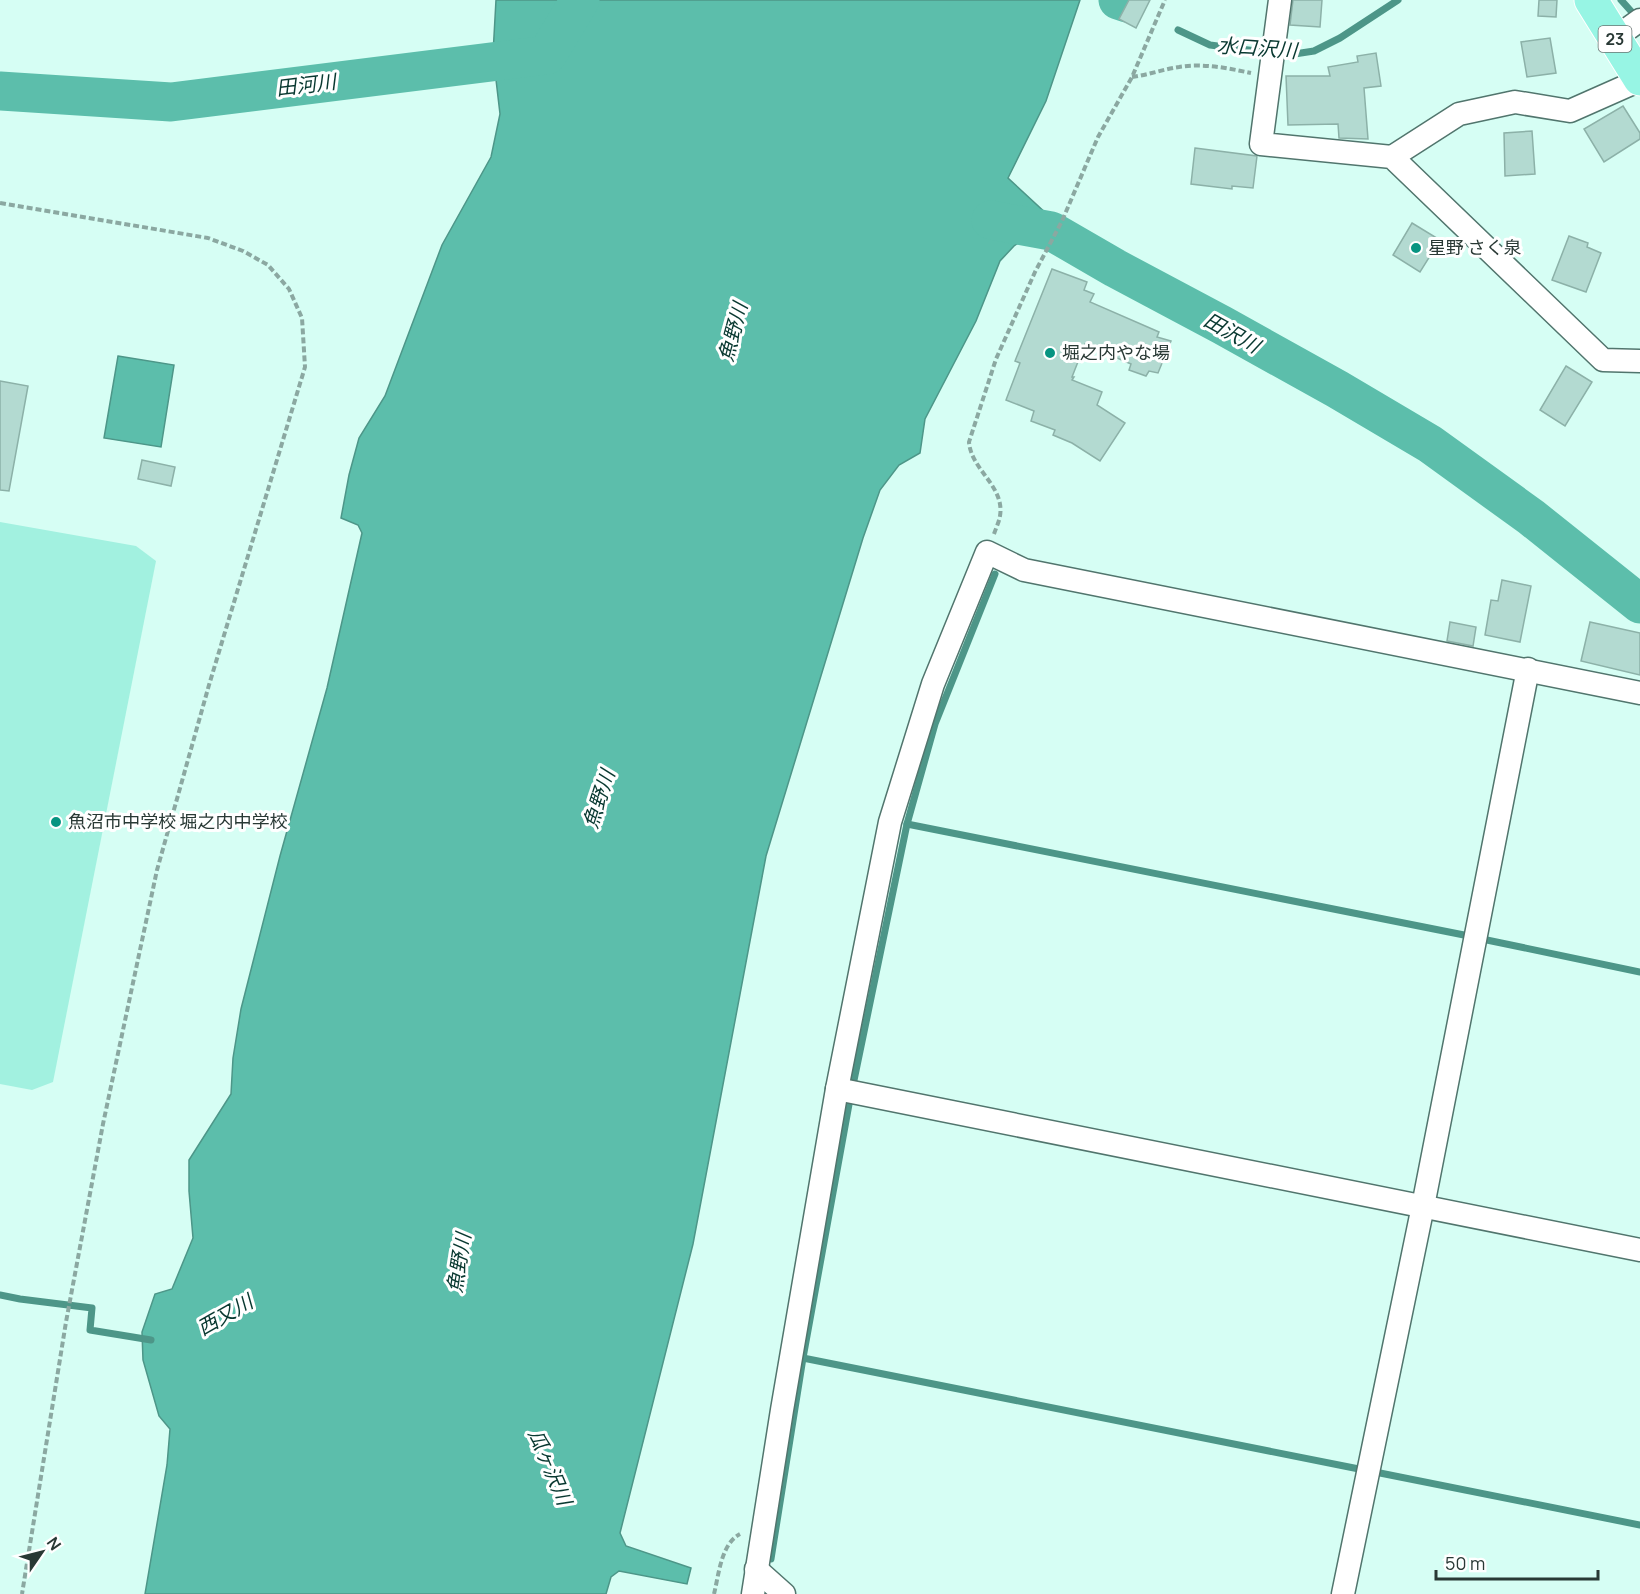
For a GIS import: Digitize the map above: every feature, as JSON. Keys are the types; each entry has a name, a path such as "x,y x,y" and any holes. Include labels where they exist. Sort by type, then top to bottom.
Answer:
{"main road":[{"name":"23","path":"1591,0 1627,29 1640,80"}],"street":[{"path":"1280,0 1261,144 1392,157 1603,360 1640,361"},
{"path":"1392,157 1459,114 1515,102 1570,111 1640,80"},
{"path":"753,1594 837,1089 890,822 933,684 987,552 1024,570 1640,693"},
{"path":"1343,1594 1423,1206 1528,669"},
{"path":"837,1089 1640,1250"},
{"path":"756,1569 784,1594"}],"path":[{"path":"987,552 1000,516 1000,499 969,454 969,442 996,359 1035,272 1062,221 1098,137 1132,77 1165,0"},
{"path":"1132,77 1179,67 1220,66 1269,78"},
{"path":"0,203 208,238 243,251 268,265 289,289 302,318 305,366 209,685 158,870 103,1124 66,1322 22,1594"},
{"path":"714,1594 722,1561 732,1538 746,1531"}],"shaded area":[{"path":"0,522 136,546 156,561 53,1082 32,1090 0,1084"}],"water":[{"path":"496,0 1080,0 1046,101 1008,178 1050,217 1040,238 1024,239 1000,261 976,321 925,419 920,453 899,465 880,490 863,538 766,856 693,1244 620,1533 626,1546 691,1568 687,1584 619,1571 611,1577 606,1594 145,1594 167,1465 170,1429 159,1416 143,1360 142,1332 155,1294 172,1289 193,1238 189,1160 231,1094 233,1058 241,1009 280,856 327,688 362,533 358,525 341,518 359,438 385,396 442,245 491,157 500,114 493,54"},
{"path":"118,356 174,365 161,447 104,438"}],"building":[{"path":"1129,0 1150,0 1136,28 1119,19"},
{"path":"1293,0 1322,0 1320,27 1290,25"},
{"path":"1539,0 1557,0 1556,17 1538,16"},
{"path":"1550,38 1556,73 1527,77 1521,42"},
{"path":"1376,53 1381,86 1364,88 1368,139 1339,138 1338,124 1288,125 1286,76 1330,76 1328,67 1358,62 1357,56"},
{"path":"1623,106 1640,133 1640,139 1604,162 1584,129"},
{"path":"1532,131 1535,174 1505,176 1504,133"},
{"path":"1195,148 1257,156 1253,188 1232,186 1232,189 1191,184"},
{"name":"星野 さく泉","path":"1412,223 1440,240 1420,272 1393,255"},
{"path":"1569,236 1588,243 1587,247 1601,253 1586,292 1552,280"},
{"name":"堀之内やな場","path":"1052,269 1087,282 1084,290 1094,294 1090,302 1159,332 1157,337 1171,341 1158,373 1149,371 1146,376 1129,370 1131,364 1085,344 1072,380 1102,392 1097,405 1125,423 1100,461 1072,443 1053,435 1055,430 1031,421 1034,411 1006,400 1020,363 1015,361"},
{"path":"1566,366 1592,382 1565,426 1540,410"},
{"path":"0,381 28,386 9,491 0,490"},
{"path":"142,460 175,467 171,486 138,479"},
{"path":"1502,580 1531,586 1520,642 1485,635 1491,600 1498,601"},
{"path":"1450,622 1476,627 1473,646 1447,641"},
{"path":"1590,622 1640,633 1640,675 1581,661"}],"waterway":[{"name":"田河川","path":"0,91 171,102 547,55 580,0"},
{"name":"水口沢川","path":"1118,0 1127,3"},
{"name":"水口沢川","path":"1178,30 1210,45 1288,55 1314,51 1340,38 1398,0"},
{"name":"水口沢川","path":"1621,0 1638,19"},
{"name":"田沢川","path":"991,220 1051,231 1337,389 1430,444 1531,517 1640,604"},
{"path":"853,1085 907,824 935,724 995,574"},
{"path":"907,824 1464,935"},
{"path":"1482,939 1640,972"},
{"path":"771,1559 803,1358 850,1099"},
{"name":"西又川","path":"0,1295 92,1308 90,1330 151,1340"},
{"path":"803,1358 1359,1469"},
{"path":"1375,1472 1640,1525"}],"place":[{"name":"星野 さく泉","path":"1416,248"},
{"name":"堀之内やな場","path":"1050,353"},
{"name":"魚沼市中学校 堀之内中学校","path":"56,822"}],"water label":[{"name":"魚野川","path":"733,332"},
{"name":"魚野川","path":"599,799"},
{"name":"魚野川","path":"459,1263"},
{"name":"瓜ヶ沢川","path":"550,1467"}]}
